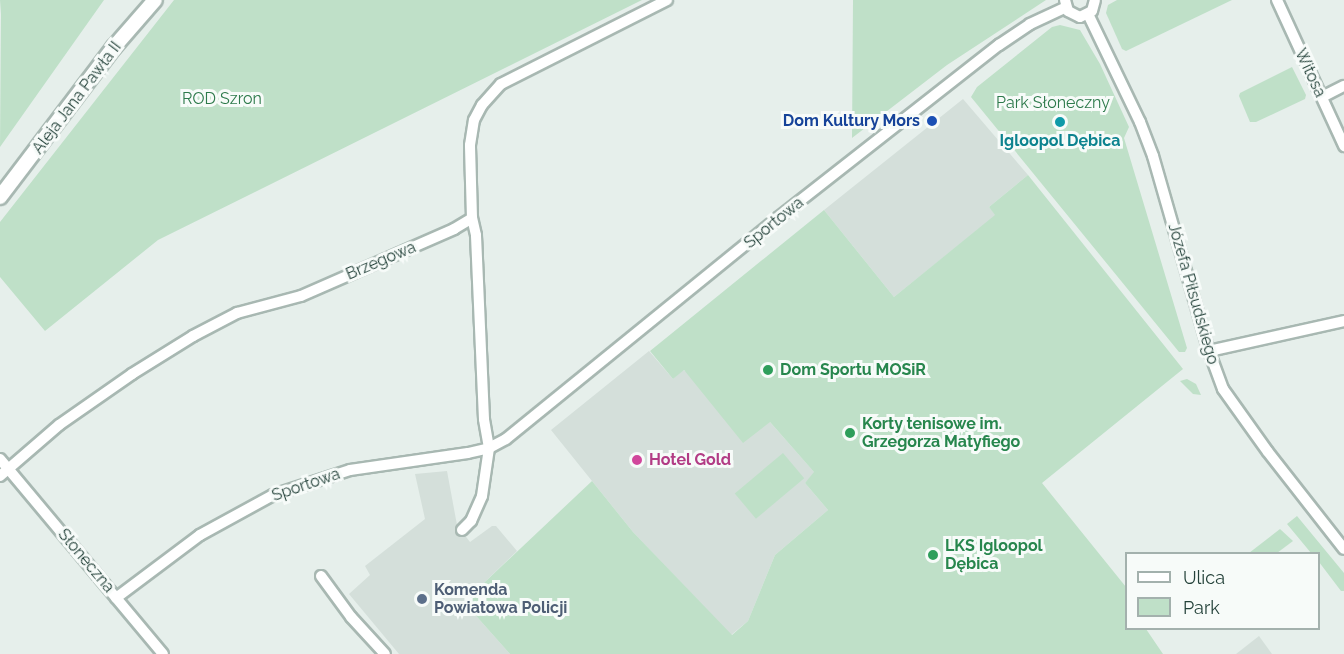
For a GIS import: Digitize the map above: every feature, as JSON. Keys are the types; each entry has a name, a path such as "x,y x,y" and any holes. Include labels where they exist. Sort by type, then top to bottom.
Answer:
{"street":[{"name":"Aleja Jana Pawła II","path":"0,197 114,47 155,0"},
{"path":"462,530 471,521 482,496 489,448 484,419 476,235 472,218 470,145 474,120 482,105 501,84 667,0"},
{"path":"1066,4 1075,16 1088,14 1094,7 1095,0"},
{"name":"Witosa","path":"1277,0 1344,146"},
{"name":"Sportowa","path":"116,598 200,535 273,495 350,470 489,448 506,439 778,218 999,45 1066,4"},
{"name":"Józefa Piłsudskiego","path":"1088,14 1147,139 1209,351 1223,389 1268,452 1344,549"},
{"path":"1322,97 1344,86"},
{"name":"Brzegowa","path":"4,472 59,426 132,374 193,336 237,313 301,296 454,230 472,218"},
{"path":"1209,351 1344,321"},
{"name":"Słoneczna","path":"0,459 4,472 163,654"},
{"path":"321,576 351,617 385,654"}],"shaded area":[{"path":"963,99 1028,175 989,207 996,215 894,297 824,210"},
{"path":"649,351 673,379 683,370 769,421 815,473 805,483 828,510 775,555 748,621 731,635 633,532 551,430"},
{"path":"447,471 457,525 470,542 492,526 496,526 517,551 469,597 470,609 510,654 399,654 349,594 370,575 365,566 425,519 415,474"},
{"path":"1259,636 1272,654 1236,654"}],"green space":[{"path":"0,0 104,0 0,147 1,14"},
{"name":"ROD Szron","path":"174,0 642,0 158,240 45,331 0,277 0,222"},
{"path":"853,0 1046,0 947,65 852,138"},
{"path":"1117,0 1232,0 1126,51 1122,49 1106,13 1108,5"},
{"name":"Park Słoneczny","path":"1060,25 1080,30 1100,64 1129,127 1124,138 1187,348 1185,352 1179,352 971,97 977,87 1052,27"},
{"path":"1292,67 1306,95 1305,99 1256,122 1250,122 1239,96 1240,93"},
{"path":"1028,175 1183,369 1042,483 1125,586 1125,630 1147,630 1163,654 510,654 470,609 469,597 592,481 633,532 732,635 748,621 775,555 828,510 805,483 814,472 770,422 743,443 684,370 673,379 650,351 824,210 894,297 995,215 989,207"},
{"path":"1187,379 1196,384 1201,395 1193,394 1180,381"},
{"path":"783,453 804,478 756,519 735,493"},
{"path":"1297,516 1344,573 1344,591 1341,591 1320,563 1320,552 1310,552 1287,524"},
{"path":"1280,529 1293,541 1278,552 1250,552"}],"place":[{"name":"Dom Kultury Mors","path":"932,121"},
{"name":"Igloopol Dębica","path":"1060,122"},
{"name":"Dom Sportu MOSiR","path":"768,370"},
{"name":"Korty tenisowe im. Grzegorza Matyfiego","path":"850,433"},
{"name":"Hotel Gold","path":"637,460"},
{"name":"LKS Igloopol Dębica","path":"933,555"},
{"name":"Komenda Powiatowa Policji","path":"422,599"}]}
